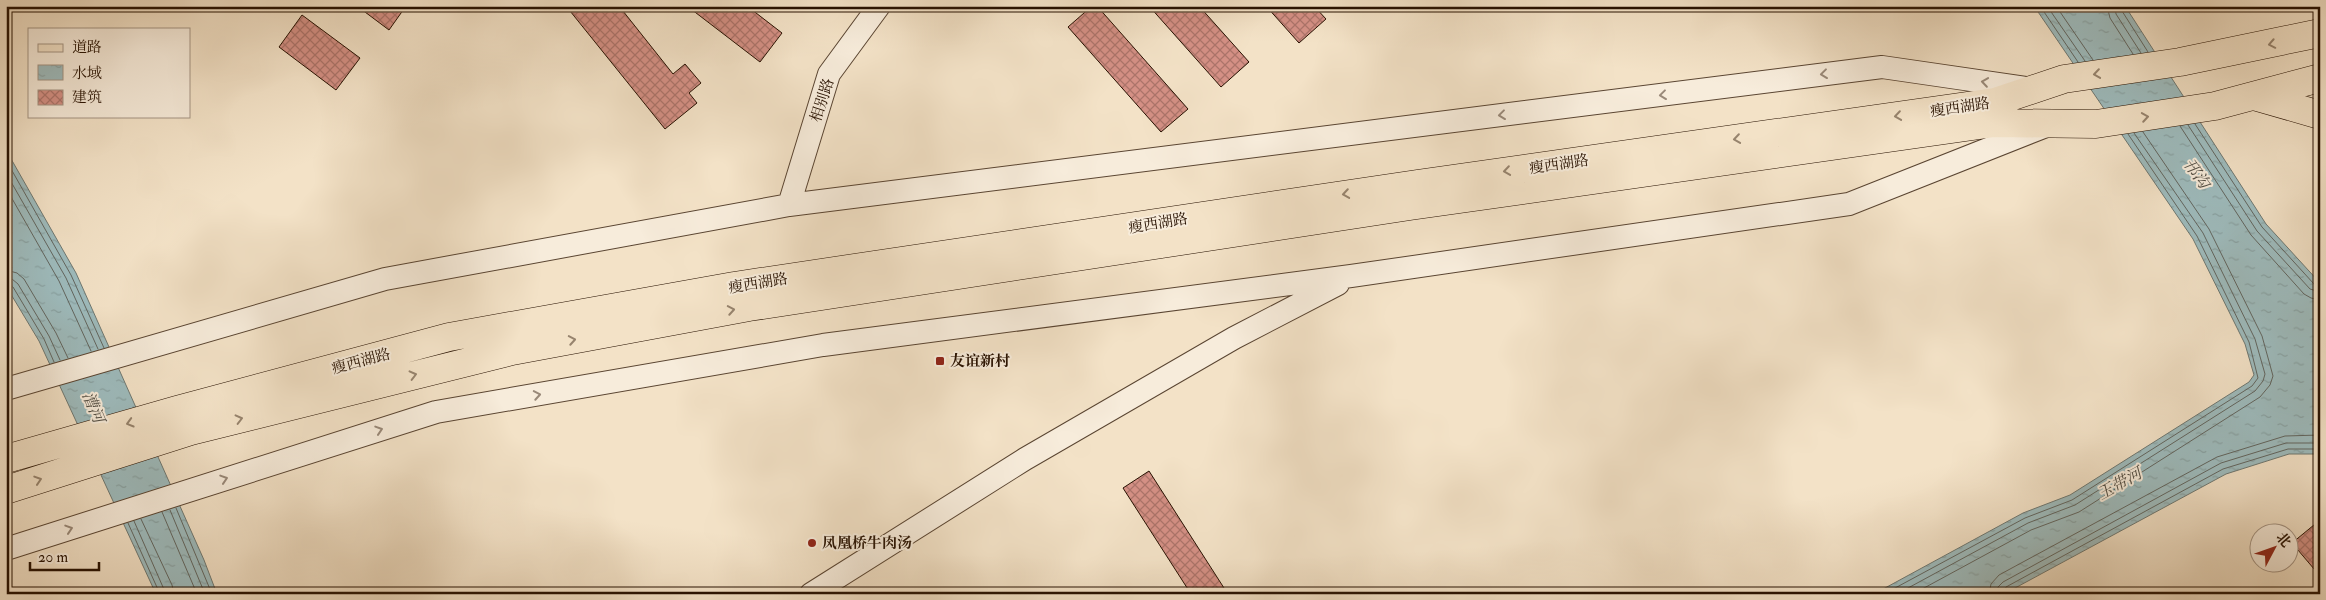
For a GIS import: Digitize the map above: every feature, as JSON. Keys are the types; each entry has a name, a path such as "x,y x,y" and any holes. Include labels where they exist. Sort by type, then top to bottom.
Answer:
{"main road":[{"name":"瘦西湖路","path":"6,490 70,470 184,420 449,337 734,286 1417,184 1995,102 2064,79 2180,62 2320,33"},
{"name":"瘦西湖路","path":"6,459 54,445 184,420 512,351 749,307 1401,207 1984,124 2096,124 2215,106 2320,78"},
{"path":"2253,96 2320,115"}],"street":[{"name":"相别路","path":"789,205 830,74 879,6"},
{"path":"6,389 385,279 789,205 1882,67 2034,89"},
{"path":"6,549 436,412 823,346 1351,276 1849,204 2053,124"},
{"path":"811,594 1025,459 1234,338 1351,276"}],"water":[{"path":"2034,6 2125,6 2266,224 2320,283 2320,454 2289,454 2226,474 2004,594 1874,594 2023,513 2070,495 2249,382 2254,375 2245,344 2193,239"},
{"name":"漕河","path":"6,150 76,273 204,560 217,594 156,594 39,341 6,286"}],"building":[{"path":"357,6 406,6 389,30"},
{"path":"566,6 619,6 673,74 685,64 701,83 689,93 697,103 665,129"},
{"path":"687,6 747,6 782,33 760,62"},
{"path":"1092,6 1097,6 1188,109 1161,132 1068,27"},
{"path":"1149,6 1199,6 1249,62 1221,87"},
{"path":"1266,6 1314,6 1326,19 1299,43"},
{"path":"302,15 360,58 336,90 279,47"},
{"path":"1149,471 1224,588 1215,594 1191,594 1123,488"},
{"path":"2320,520 2320,576 2298,550 2298,538"}],"place":[{"name":"友谊新村","path":"940,361"},
{"name":"凤凰桥牛肉汤","path":"812,543"}],"water label":[{"name":"邗沟","path":"2197,173"},
{"name":"玉带河","path":"2119,483"}]}
